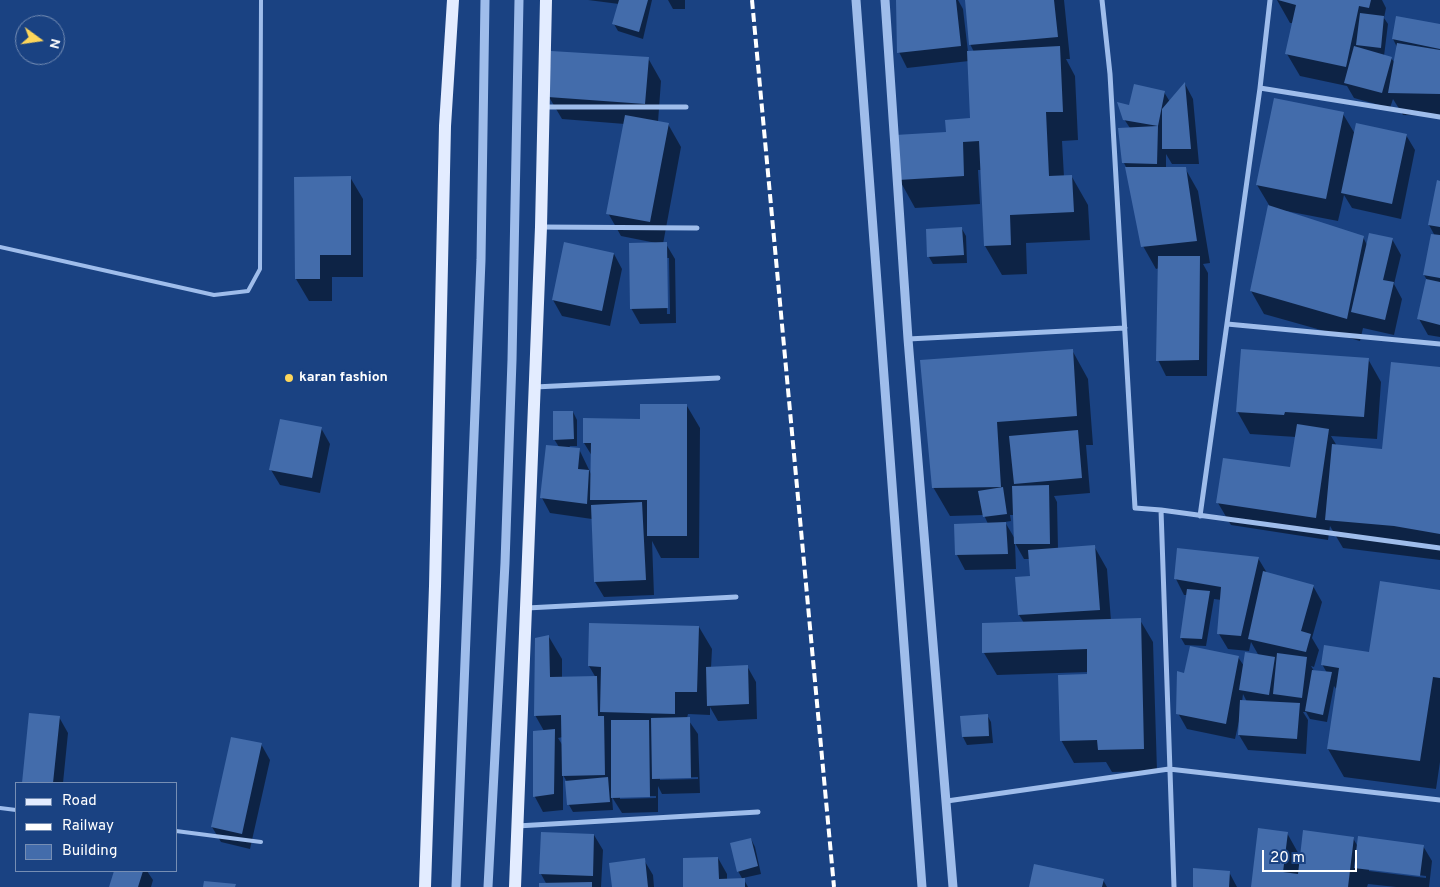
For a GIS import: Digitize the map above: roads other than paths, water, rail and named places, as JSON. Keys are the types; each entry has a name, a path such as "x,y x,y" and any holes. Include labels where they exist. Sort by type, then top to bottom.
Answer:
{"main road":[{"path":"425,887 435,586 445,126 453,0"},
{"path":"515,887 516,826 528,608 534,387 541,228 542,107 546,0"}],"street":[{"path":"456,887 481,260 485,0"},
{"path":"488,887 512,389 518,0"},
{"path":"856,0 922,887"},
{"path":"885,0 908,339 953,887"},
{"path":"1102,0 1110,74 1135,508 1440,548"},
{"path":"1200,516 1260,88 1270,0"},
{"path":"1260,88 1440,117"},
{"path":"542,107 686,107"},
{"path":"541,228 697,228"},
{"path":"1227,324 1440,344"},
{"path":"908,339 1125,328"},
{"path":"534,387 718,378"},
{"path":"1161,510 1174,887"},
{"path":"528,608 736,597"},
{"path":"947,801 1169,769 1440,800"},
{"path":"516,826 758,812"}],"lane":[{"path":"0,247 214,295 248,290 260,269 261,0"},
{"path":"0,808 15,810"},
{"path":"178,831 262,842"}],"railway":[{"path":"752,0 834,887"}],"place":[{"name":"karan fashion","path":"289,378"}]}
